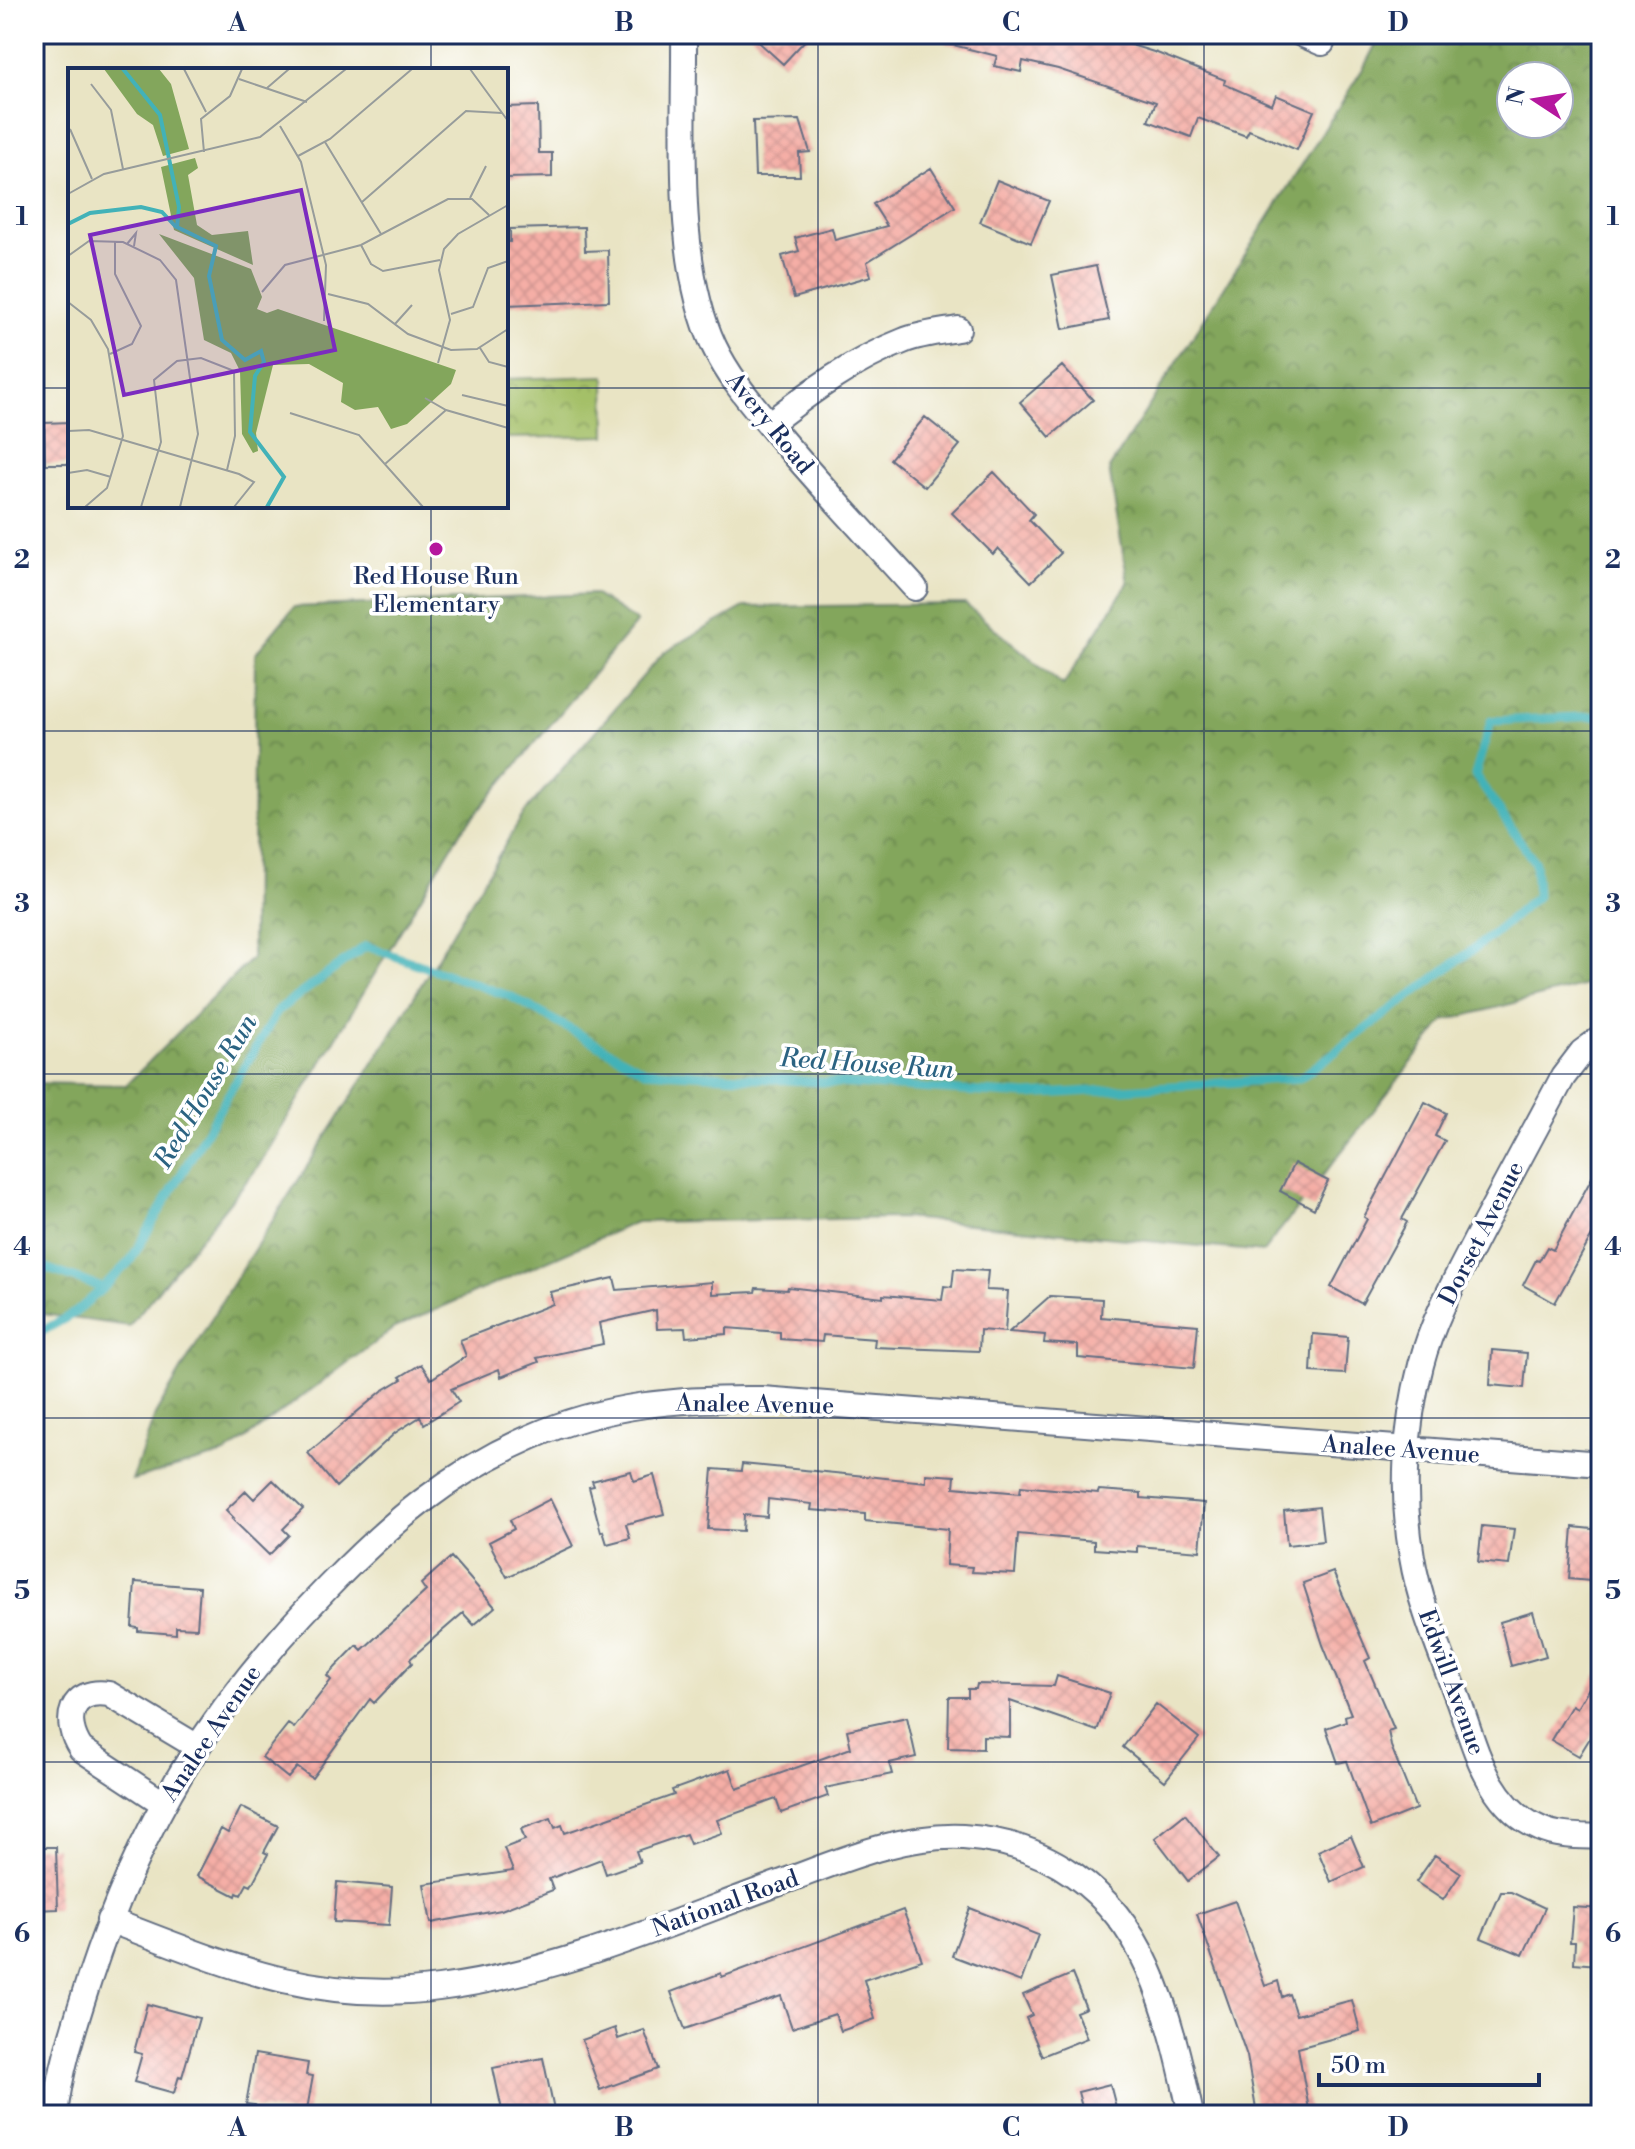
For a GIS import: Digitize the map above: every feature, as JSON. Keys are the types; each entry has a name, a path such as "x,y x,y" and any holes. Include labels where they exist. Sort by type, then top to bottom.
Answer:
{"street":[{"name":"Avery Road","path":"684,34 686,222 701,314 731,379 915,588"},
{"path":"769,424 807,394 881,351 906,339 958,329"},
{"name":"Dorset Avenue","path":"1408,1450 1412,1404 1421,1363 1433,1326 1453,1283 1563,1077 1582,1052 1601,1038"},
{"name":"Analee Avenue","path":"55,2115 75,2022 109,1920 163,1803 219,1713 270,1649 392,1524 426,1496 497,1453 547,1431 615,1410 683,1399 762,1399 1601,1464"},
{"name":"Edwill Avenue","path":"1408,1450 1407,1512 1412,1561 1479,1761 1492,1788 1505,1805 1523,1820 1543,1830 1601,1837"},
{"path":"163,1803 81,1749 73,1737 70,1716 78,1700 93,1692 109,1694 196,1746"},
{"name":"National Road","path":"109,1920 266,1978 344,1991 390,1993 488,1981 536,1970 882,1848 963,1837 997,1842 1033,1852 1067,1868 1097,1891 1123,1924 1148,1966 1182,2070 1191,2115"}],"green space":[{"path":"1381,34 1601,34 1601,981 1444,1021 1263,1252 905,1218 636,1222 394,1328 225,1454 132,1480 155,1415 229,1289 394,1030 524,813 664,652 744,607 965,604 1063,685 1128,583 1109,469 1364,67"},
{"path":"605,376 606,436 508,438 508,379"},
{"path":"594,594 637,622 461,831 258,1167 129,1326 34,1313 34,1083 126,1085 252,958 255,654 294,607"}],"building":[{"path":"750,34 811,34 783,64"},
{"path":"946,34 1096,34 1157,53 1225,80 1224,84 1272,105 1276,95 1314,111 1297,150 1249,130 1246,136 1198,118 1191,137 1148,121 1156,102 1058,69 1023,61 1021,72 994,66 997,56 945,43"},
{"path":"538,106 539,153 552,153 552,177 508,178 508,107"},
{"path":"800,120 810,152 799,153 800,176 755,176 753,121"},
{"path":"931,168 955,207 867,262 871,276 794,298 782,256 799,251 795,238 832,228 835,240 887,226 873,204"},
{"path":"997,180 1049,201 1031,243 980,222"},
{"path":"584,227 585,251 608,250 609,301 508,305 510,229"},
{"path":"1096,266 1109,320 1063,329 1052,275"},
{"path":"1062,366 1093,400 1050,437 1020,402"},
{"path":"925,417 960,445 925,487 890,459"},
{"path":"68,422 68,464 45,464 44,423"},
{"path":"994,472 1034,514 1029,520 1061,553 1031,582 998,548 993,554 952,513"},
{"path":"1425,1102 1446,1113 1435,1136 1445,1141 1402,1219 1407,1222 1362,1304 1331,1287"},
{"path":"1601,1161 1601,1219 1555,1303 1523,1285 1547,1247 1553,1250"},
{"path":"1294,1163 1328,1181 1314,1209 1280,1191"},
{"path":"954,1269 988,1271 986,1290 1008,1291 1005,1332 980,1330 979,1351 874,1347 875,1339 823,1335 822,1342 780,1339 780,1332 727,1328 727,1334 686,1337 685,1328 657,1329 656,1310 599,1323 603,1344 537,1358 539,1362 501,1377 499,1369 451,1389 459,1402 424,1424 420,1417 395,1433 336,1487 308,1453 382,1391 402,1379 400,1377 421,1364 431,1379 466,1356 460,1340 553,1304 550,1292 614,1278 617,1290 712,1282 712,1294 755,1292 756,1288 787,1290 788,1287 883,1298 883,1295 942,1300 944,1286 952,1287"},
{"path":"1050,1296 1102,1299 1101,1317 1198,1325 1194,1368 1078,1358 1078,1345 1044,1343 1045,1335 1009,1332"},
{"path":"1313,1334 1348,1337 1345,1374 1311,1372"},
{"path":"1492,1350 1527,1353 1524,1388 1490,1385"},
{"path":"742,1464 926,1482 926,1474 955,1476 954,1487 1020,1493 1021,1486 1098,1493 1099,1490 1141,1493 1141,1498 1204,1503 1200,1551 1137,1546 1137,1552 1094,1549 1094,1541 1018,1534 1015,1574 971,1572 972,1567 946,1565 948,1529 865,1521 865,1514 811,1510 812,1504 768,1499 767,1517 744,1515 743,1531 708,1529 713,1469 741,1471"},
{"path":"631,1471 634,1481 654,1475 664,1514 626,1524 630,1538 607,1544 589,1487 594,1486 592,1481"},
{"path":"273,1480 303,1509 283,1529 289,1535 269,1555 226,1510 246,1491 254,1499"},
{"path":"550,1499 573,1546 507,1577 489,1542 514,1529 510,1520"},
{"path":"1319,1507 1323,1541 1287,1545 1284,1511"},
{"path":"1482,1526 1514,1529 1509,1565 1478,1562"},
{"path":"1573,1527 1601,1530 1601,1582 1569,1579"},
{"path":"451,1557 495,1607 474,1625 463,1613 410,1659 412,1663 374,1703 370,1699 312,1778 297,1767 288,1778 262,1757 288,1724 294,1728 331,1680 327,1676 357,1645 362,1650 426,1591 421,1584"},
{"path":"1333,1572 1370,1658 1365,1661 1394,1729 1388,1731 1391,1746 1416,1809 1371,1827 1347,1761 1338,1763 1326,1728 1346,1721 1345,1716 1351,1714 1323,1645 1303,1583"},
{"path":"135,1582 200,1587 197,1628 176,1627 176,1634 138,1631 138,1628 132,1627"},
{"path":"1533,1612 1546,1656 1511,1666 1500,1622"},
{"path":"1601,1668 1601,1720 1579,1756 1551,1740 1572,1705 1577,1708"},
{"path":"1057,1676 1110,1693 1097,1731 1010,1701 1010,1737 983,1736 983,1749 948,1748 949,1697 968,1697 968,1689 976,1689 977,1684 1054,1686"},
{"path":"1156,1704 1199,1738 1165,1781 1123,1747"},
{"path":"907,1717 916,1757 889,1763 892,1774 825,1788 828,1796 781,1813 776,1799 717,1820 722,1833 690,1844 686,1834 636,1851 640,1862 606,1874 601,1859 549,1879 553,1890 501,1910 431,1923 424,1884 513,1871 504,1848 525,1840 521,1829 551,1818 555,1828 562,1825 565,1833 674,1795 672,1790 730,1769 737,1789 851,1748 847,1730"},
{"path":"241,1807 278,1826 251,1886 247,1884 241,1895 237,1893 236,1896 197,1876 221,1829 228,1833"},
{"path":"1185,1814 1219,1857 1188,1881 1155,1838"},
{"path":"1351,1836 1364,1867 1331,1882 1318,1851"},
{"path":"34,1847 56,1847 58,1909 34,1910"},
{"path":"1435,1855 1461,1873 1443,1900 1416,1882"},
{"path":"337,1882 392,1887 389,1925 334,1922"},
{"path":"1501,1892 1511,1892 1545,1908 1523,1955 1481,1938"},
{"path":"1235,1901 1265,1986 1278,1981 1282,1997 1289,1994 1296,2015 1352,2000 1360,2031 1298,2048 1310,2115 1257,2115 1247,2056 1197,1914"},
{"path":"1573,1907 1601,1909 1599,1965 1574,1963 1575,1942 1570,1942"},
{"path":"970,1908 1038,1935 1021,1982 952,1956"},
{"path":"903,1910 922,1960 864,1980 875,2019 841,2031 835,2014 792,2028 781,1996 685,2029 671,1992 721,1973 722,1977"},
{"path":"1072,1974 1086,2008 1076,2012 1087,2038 1042,2056 1026,2018 1032,2015 1023,1995"},
{"path":"147,2004 199,2018 182,2077 179,2076 174,2093 134,2082 142,2054 134,2052"},
{"path":"615,2028 618,2039 644,2030 658,2069 600,2090 582,2040"},
{"path":"255,2054 308,2063 306,2075 313,2076 306,2115 254,2108 255,2105 246,2104"},
{"path":"543,2058 555,2115 503,2115 493,2068"},
{"path":"1110,2084 1118,2115 1084,2115 1078,2092"}],"waterway":[{"name":"Red House Run","path":"34,1264 103,1288 130,1261 278,1010 366,946 512,997 645,1071 1028,1095 1300,1078 1491,936 1537,896 1535,863 1475,775 1491,721 1601,716"},
{"path":"34,1336 76,1312 103,1288"}],"place":[{"name":"Red House Run Elementary","path":"436,549"}]}
